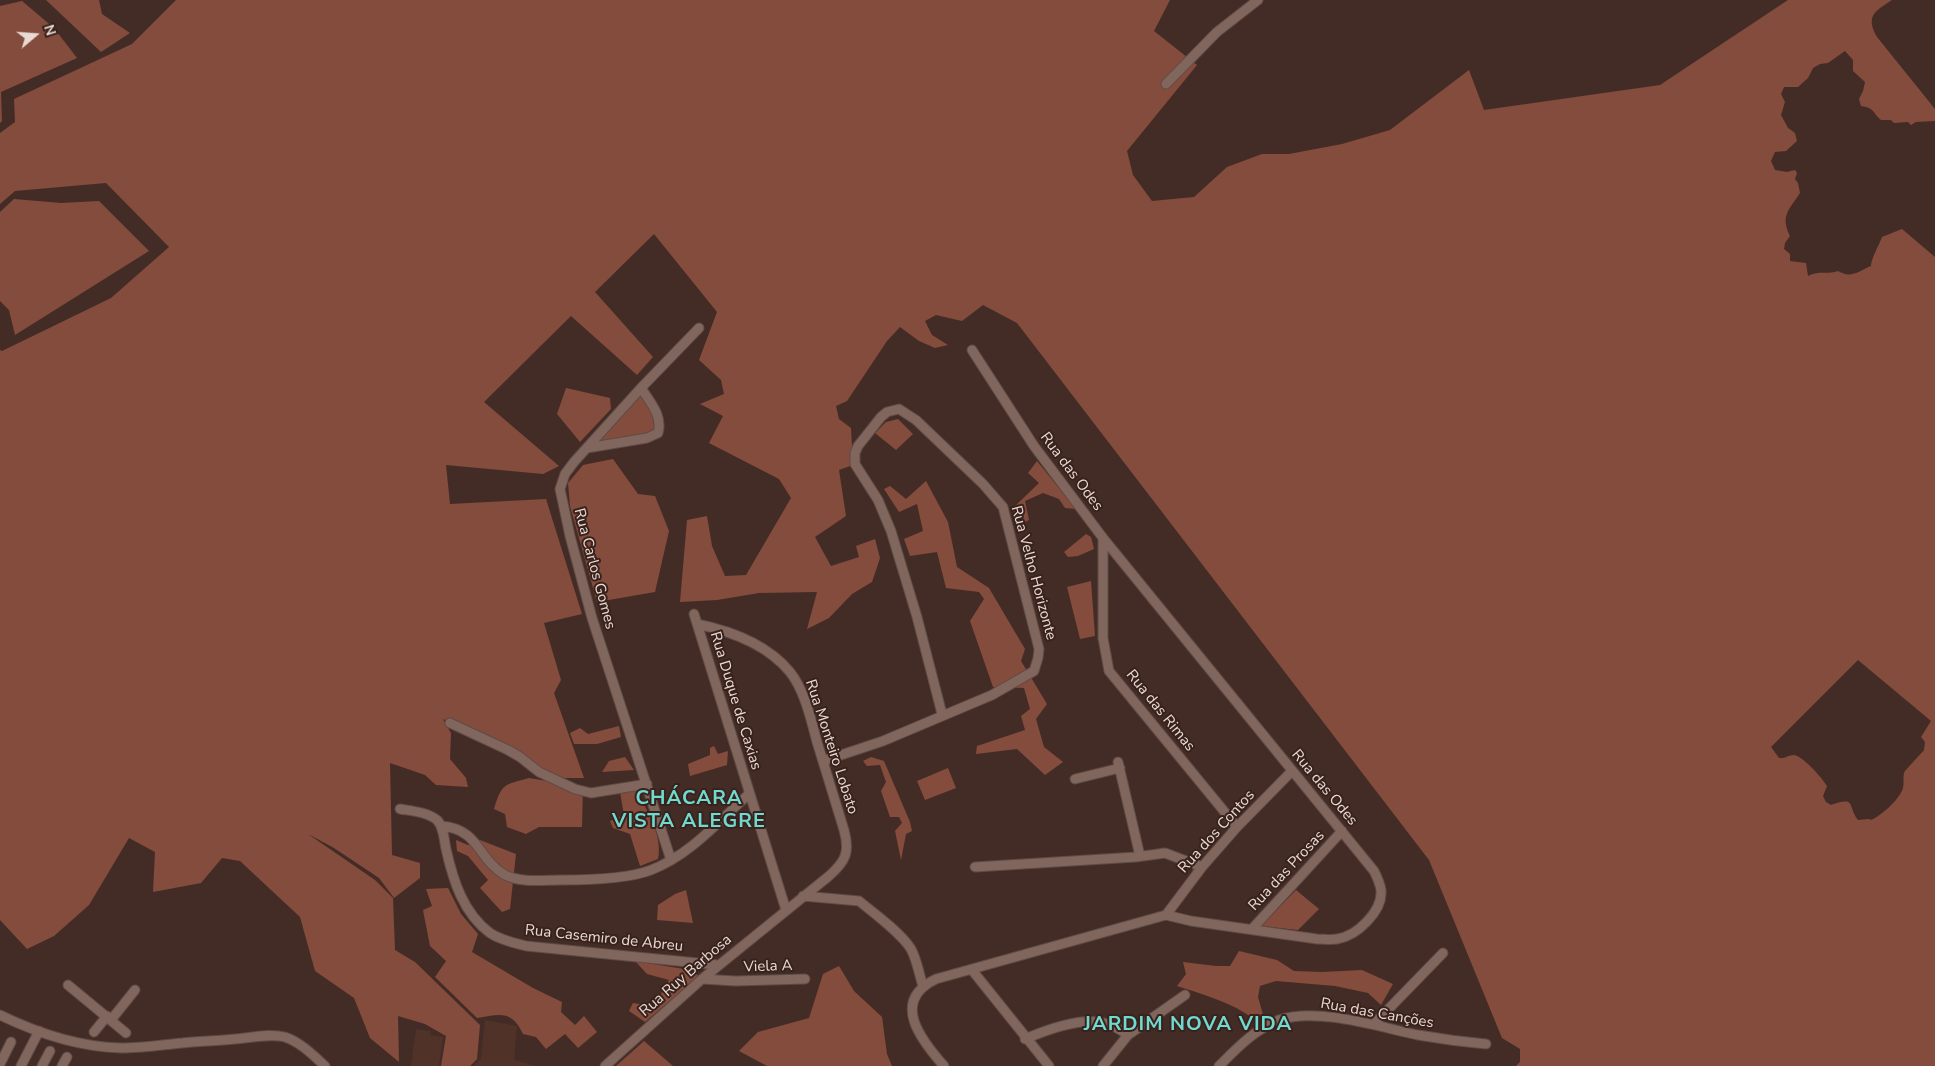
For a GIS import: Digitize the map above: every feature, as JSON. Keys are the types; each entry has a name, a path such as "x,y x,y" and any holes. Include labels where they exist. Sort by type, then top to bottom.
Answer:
{"street":[{"path":"1166,84 1217,32 1258,0"},
{"name":"Rua Carlos Gomes","path":"672,860 592,618 560,496 565,474 641,388 699,328"},
{"name":"Rua das Odes","path":"923,986 936,979 1166,915 1191,921 1318,939 1338,939 1355,932 1380,904 1381,890 1374,872 1103,538 1034,446 972,350"},
{"path":"587,448 647,438 658,433 660,423 658,417 641,388"},
{"name":"Rua Velho Horizonte","path":"823,761 883,740 942,714 992,695 1034,671 1036,666 1039,649 1003,507 983,484 916,420 903,410 896,409 881,417 864,436 855,453 854,464 878,500 891,531 918,617 942,714"},
{"name":"Rua das Rimas","path":"1103,538 1103,638 1110,671 1237,827"},
{"name":"Rua Duque de Caxias","path":"694,614 786,910"},
{"name":"Rua Monteiro Lobato","path":"697,624 723,629 736,634 767,652 790,671 798,684 808,711 844,830 847,849 841,864 836,870 786,910"},
{"path":"450,723 508,750 543,775 575,789 592,793 647,784"},
{"path":"1075,779 1119,765 1140,856"},
{"name":"Rua dos Contos","path":"1166,915 1202,867 1237,827 1292,771"},
{"path":"400,809 427,815 436,820 441,826 461,830 467,834 492,864 502,873 512,878 520,880 564,880 623,876 652,870 672,860 695,844 749,794"},
{"name":"Rua Casemiro de Abreu","path":"441,826 450,867 465,906 491,934 526,946 718,965"},
{"name":"Rua das Prosas","path":"1252,929 1342,831"},
{"path":"975,867 1164,853 1202,867"},
{"path":"803,896 859,901 886,923 909,947 923,986 913,1003 912,1010 915,1023 923,1040 944,1066"},
{"name":"Rua Ruy Barbosa","path":"606,1066 718,965 786,910"},
{"path":"1374,1024 1443,953"},
{"path":"972,970 1049,1066"},
{"name":"Viela A","path":"702,979 736,982 805,979"},
{"path":"68,984 109,1018 120,1031"},
{"path":"94,1032 135,990"},
{"path":"1103,1066 1128,1035 1185,995"},
{"path":"0,1015 39,1031 92,1045 119,1048 268,1036 284,1037 310,1052 324,1066"},
{"name":"Rua das Canções","path":"1219,1066 1240,1045 1261,1029 1286,1018 1297,1016 1324,1017 1374,1024 1418,1035 1486,1044"},
{"path":"1025,1038 1060,1027 1090,1022 1102,1022 1114,1026 1128,1035"},
{"path":"21,1066 39,1031"},
{"path":"0,1064 11,1042"},
{"path":"42,1066 50,1051"},
{"path":"62,1066 67,1057"}],"shaded area":[{"path":"46,0 99,0 102,14 130,33 101,52"},
{"path":"176,0 1170,0 1154,31 1197,65 1127,151 1133,175 1152,201 1194,197 1227,167 1262,154 1289,154 1342,144 1390,130 1469,70 1484,110 1660,85 1788,0 1892,0 1881,7 1874,15 1872,24 1874,30 1877,37 1935,109 1935,121 1916,122 1911,125 1908,122 1894,123 1891,120 1881,120 1871,109 1861,106 1859,99 1865,82 1853,71 1853,60 1845,51 1828,63 1820,64 1813,68 1808,78 1798,87 1784,87 1781,94 1785,102 1781,115 1788,128 1795,133 1797,141 1786,151 1775,152 1771,161 1775,170 1787,172 1795,170 1797,173 1795,179 1800,193 1787,213 1786,223 1790,236 1785,243 1784,249 1790,254 1790,261 1806,263 1808,276 1816,273 1838,271 1851,274 1871,266 1882,237 1902,229 1935,257 1935,1066 1516,1066 1520,1062 1520,1049 1502,1038 1429,860 1017,323 983,305 962,321 936,315 925,321 932,335 948,345 935,348 919,341 900,327 887,341 847,401 836,406 839,419 851,428 853,465 839,470 846,516 815,537 831,566 859,557 856,546 875,539 880,558 872,582 852,594 829,618 807,629 817,592 759,593 717,600 680,602 687,520 707,516 712,546 725,576 746,575 791,498 779,479 709,443 723,416 700,404 724,394 721,380 699,360 717,312 654,234 595,292 653,357 637,375 571,316 484,402 559,466 543,474 446,465 450,504 546,499 582,614 544,623 561,680 554,693 584,778 564,778 542,771 506,747 443,719 451,733 450,759 466,778 468,787 436,785 425,775 390,763 392,855 420,863 420,878 394,898 379,878 334,848 308,834 375,880 393,898 395,950 415,962 480,1025 477,1059 470,1066 441,1066 446,1036 425,1024 398,1016 399,1062 370,1038 354,998 315,971 300,917 240,861 222,858 201,883 153,892 155,852 129,838 89,905 54,936 27,949 0,920 0,350 2,351 111,298 169,247 106,183 15,191 0,204 0,133 15,122 14,99 132,44","holes":["1858,660 1931,721 1921,737 1925,742 1924,750 1904,773 1903,786 1898,797 1890,807 1871,820 1858,820 1848,802 1839,802 1831,805 1826,802 1823,796 1827,786 1812,768 1798,756 1779,758 1771,747"]},
{"path":"22,1 54,28 77,58 1,92 2,121 0,123 0,6"},
{"path":"14,199 61,203 99,201 149,251 15,335 9,310 0,301 0,212"},
{"path":"566,388 610,398 611,409 580,442 557,414"},
{"path":"641,388 655,410 658,433 587,448"},
{"path":"898,419 913,434 896,450 875,433 886,422"},
{"path":"613,459 638,494 655,496 669,531 655,592 597,602 570,506 568,483 583,465"},
{"path":"1037,461 1076,509 1065,508 1059,499 1043,493 1025,501 1029,520 1017,526 1013,508 1039,483 1028,473"},
{"path":"926,481 948,522 957,567 989,588 1025,649 1021,661 1047,704 1036,719 1044,747 1063,762 1045,775 1017,749 976,754 977,746 1025,730 1021,716 1030,709 1024,688 993,687 970,621 984,599 979,592 946,588 937,552 910,556 904,539 923,531 917,504 899,512 884,489 890,486 906,499"},
{"path":"1086,534 1091,537 1094,549 1078,556 1068,557 1064,552"},
{"path":"1091,581 1095,636 1080,639 1067,587"},
{"path":"619,726 621,737 597,744 574,744 570,733 580,728 588,734"},
{"path":"714,746 718,754 728,751 727,765 690,776 688,764 710,755 710,748"},
{"path":"625,757 634,770 602,772 609,761"},
{"path":"871,757 884,761 910,822 912,831 906,834 901,860 895,831 902,823 899,817 890,817 881,791 886,782 880,765 867,766 863,761"},
{"path":"948,768 956,788 925,800 917,781"},
{"path":"529,778 583,787 582,827 539,827 526,834 507,827 505,814 494,809 499,794 505,786"},
{"path":"636,790 653,823 659,850 658,859 640,866 630,834 613,828 610,821 624,815 620,792"},
{"path":"456,840 468,845 480,840 516,854 510,909 502,912 480,888 488,880 468,856 457,851"},
{"path":"448,888 461,914 478,934 472,952 533,988 562,1002 561,1012 575,1025 584,1016 597,1032 578,1048 565,1034 546,1049 536,1037 523,1034 519,1026 510,1017 492,1015 477,1018 435,977 446,961 430,946 423,910 432,906 426,889"},
{"path":"686,890 693,923 657,920 658,905 675,894"},
{"path":"1296,890 1319,909 1298,930 1261,926"},
{"path":"1239,951 1277,960 1294,971 1362,970 1393,984 1381,1005 1368,993 1335,986 1276,981 1260,986 1258,997 1264,1018 1255,1020 1237,1008 1177,986 1186,974 1183,962 1230,966"},
{"path":"635,961 690,970 699,976 645,1022 629,1011 633,1003 651,1006 664,990 669,980 647,974"},
{"path":"839,966 854,991 882,1017 887,1054 892,1066 767,1066 739,1051 758,1032 809,1018 823,974"},
{"path":"485,1020 517,1026 514,1060 536,1066 474,1066 481,1058"},
{"path":"416,1029 431,1031 430,1035 443,1037 439,1066 411,1066"},
{"path":"644,1041 673,1066 616,1066"}],"district":[{"name":"CHÁCARA VISTA ALEGRE","path":"689,810"},
{"name":"JARDIM NOVA VIDA","path":"1188,1025"}]}
